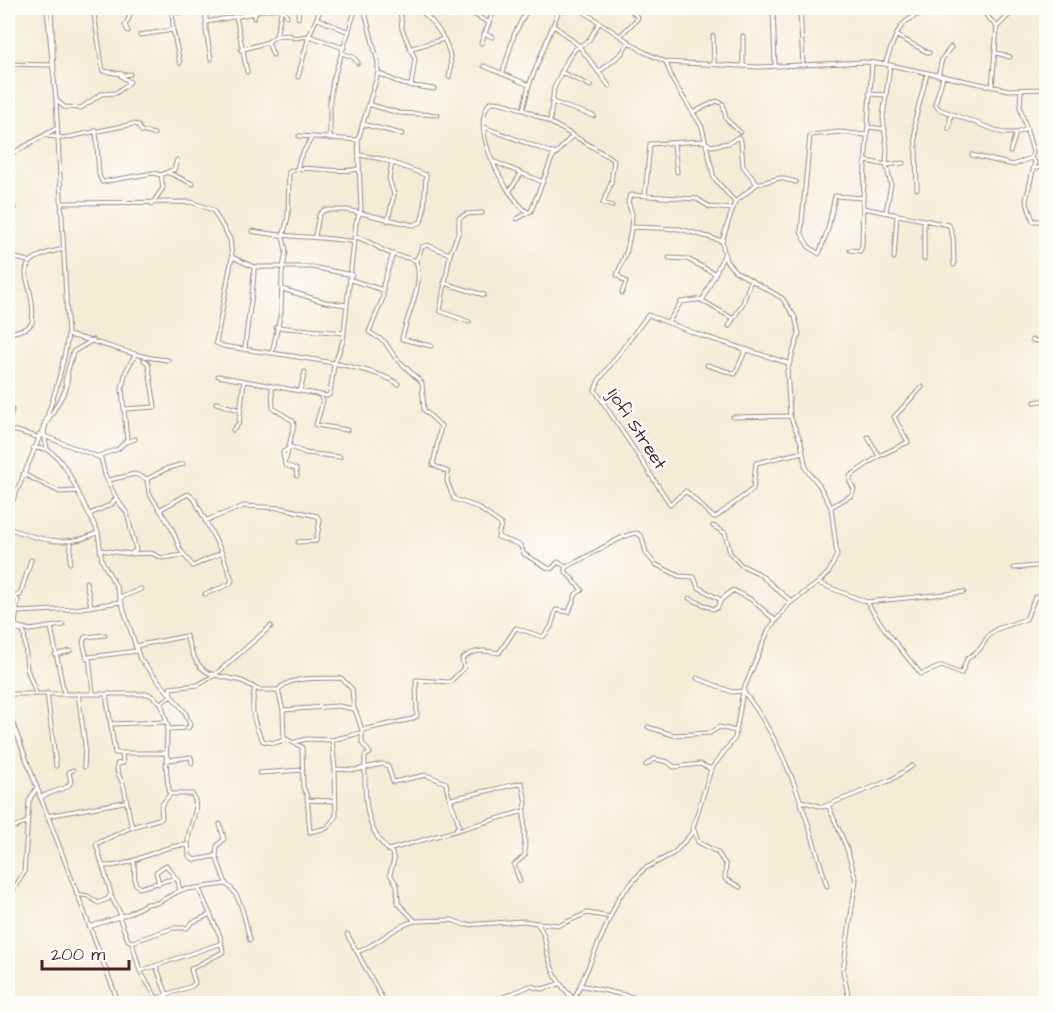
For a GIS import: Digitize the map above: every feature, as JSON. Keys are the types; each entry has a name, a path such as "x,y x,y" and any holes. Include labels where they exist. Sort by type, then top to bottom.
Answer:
{"street":[{"path":"47,449 45,422 62,372 68,335 49,8"},
{"path":"49,8 53,74"},
{"path":"56,100 64,107 77,109 101,94 116,93 130,81 121,76 130,74 103,71 93,8"},
{"path":"128,31 125,25 129,18 130,8"},
{"path":"172,8 173,30 180,63"},
{"path":"206,22 281,8"},
{"path":"281,8 287,16"},
{"path":"276,36 281,8"},
{"path":"298,18 299,8"},
{"path":"298,77 309,36 318,19 320,8"},
{"path":"330,138 330,99 335,69 350,32 356,8"},
{"path":"218,376 320,395 330,394 334,364 344,333 360,212 357,170 360,155 358,140 378,73 378,63 364,8"},
{"path":"400,8 402,29 412,48 416,67 411,86"},
{"path":"418,8 431,18 444,39 451,64 449,77"},
{"path":"462,8 489,21"},
{"path":"481,43 495,8"},
{"path":"503,72 514,36 528,8"},
{"path":"523,111 529,85 560,8"},
{"path":"578,8 658,60 666,62 743,66 872,63 992,87 1021,91 1047,89"},
{"path":"620,36 638,18 630,8"},
{"path":"773,8 775,66"},
{"path":"800,8 803,66"},
{"path":"886,212 891,183 886,165 885,129 888,65 897,36 906,19 918,9 935,8"},
{"path":"980,8 997,27 997,52 992,87"},
{"path":"997,27 1016,8"},
{"path":"172,13 206,9 211,59"},
{"path":"254,18 255,13"},
{"path":"236,16 247,72"},
{"path":"318,19 350,32"},
{"path":"550,122 552,102 561,72 571,54 589,40 599,23"},
{"path":"552,27 556,27 579,46 609,86"},
{"path":"140,35 173,30"},
{"path":"484,34 493,37"},
{"path":"241,50 268,42 276,36 309,36 344,48"},
{"path":"713,36 714,65"},
{"path":"743,36 743,66"},
{"path":"897,36 929,53"},
{"path":"412,48 444,39"},
{"path":"599,72 622,53 629,41"},
{"path":"268,42 273,54"},
{"path":"169,45 176,43"},
{"path":"951,48 942,59 935,104 951,114 994,130 1016,133 1027,129"},
{"path":"997,52 1010,57"},
{"path":"342,53 353,57 358,63"},
{"path":"666,62 673,81 702,127 714,178 735,202"},
{"path":"850,250 862,249 863,198 867,160 866,135 872,63"},
{"path":"8,64 52,65"},
{"path":"484,66 503,72 529,85"},
{"path":"561,72 591,86"},
{"path":"378,73 411,86 434,88"},
{"path":"917,189 915,120 927,74"},
{"path":"1021,91 1020,107 1033,152 1031,158 1035,168 1026,200 1033,221 1047,221"},
{"path":"869,94 886,95"},
{"path":"527,212 514,201 486,145 484,127 486,109 490,102 523,111 550,122 614,160 611,183 603,202 612,206"},
{"path":"552,102 594,116"},
{"path":"693,112 717,102 723,104 726,119 740,132"},
{"path":"368,104 399,113 438,115"},
{"path":"949,129 951,114"},
{"path":"48,136 58,138 133,124 141,131 154,134"},
{"path":"362,124 402,134"},
{"path":"484,127 555,154"},
{"path":"868,127 885,129"},
{"path":"8,156 48,136 57,128"},
{"path":"96,130 99,175 102,182 153,173 161,175 171,173 193,184"},
{"path":"863,198 835,196 828,229 819,254 808,246 801,232 810,135 840,132 866,135"},
{"path":"1010,152 1016,133"},
{"path":"517,219 531,211 555,154 573,135"},
{"path":"299,136 358,140"},
{"path":"297,169 301,155 312,136"},
{"path":"645,196 649,145 704,141 711,146 740,138 743,166 757,184"},
{"path":"674,144 677,172"},
{"path":"315,236 319,215 324,210 360,212 388,221 413,225 421,222 426,175 360,155"},
{"path":"972,155 1013,165 1031,158"},
{"path":"171,173 177,160"},
{"path":"867,160 886,165 903,163"},
{"path":"493,161 543,182"},
{"path":"388,221 394,194 389,178 392,163"},
{"path":"1035,168 1047,167"},
{"path":"272,353 281,312 286,251 283,237 288,217 290,172 297,169 346,172 357,170"},
{"path":"509,192 521,174"},
{"path":"152,204 163,188 161,175"},
{"path":"572,1004 619,897 636,877 683,846 694,828 711,769 730,747 736,731 743,691 758,659 765,636 792,602 819,583 829,572 837,555 831,507 819,485 806,469 803,452 790,416 788,363 798,340 795,317 782,298 729,266 724,255 722,241 735,202 757,184 780,178 796,182"},
{"path":"622,293 626,282 617,275 627,250 631,227 632,214 628,202 630,195 697,199 710,207 733,209"},
{"path":"61,203 191,202 213,210 230,239 232,257 215,340 223,346 334,364 387,376 398,384"},
{"path":"8,209 14,208"},
{"path":"863,208 945,223 951,227 954,265"},
{"path":"469,322 440,311 450,254 459,231 459,218 466,214 482,213"},
{"path":"894,258 897,215"},
{"path":"924,220 924,259"},
{"path":"631,227 680,229 722,241"},
{"path":"252,231 283,237 364,239 393,254 406,256 416,261"},
{"path":"431,345 402,339 416,289 418,267 416,261 422,247 427,245 450,254"},
{"path":"8,334 27,328 32,323 34,301 24,273 28,261 39,254 63,249"},
{"path":"393,254 383,298 369,332 385,342 393,354 422,383 424,410 441,426 433,465 448,472 452,496 495,518 501,524 498,537 520,545 524,554 551,568 558,562 566,567"},
{"path":"701,300 724,255"},
{"path":"232,257 254,267 312,267 352,274"},
{"path":"8,261 16,258 28,261"},
{"path":"669,258 687,259 714,273"},
{"path":"245,350 246,331 254,295 254,267"},
{"path":"351,280 383,290"},
{"path":"729,326 743,303 751,280"},
{"path":"444,284 484,295"},
{"path":"282,289 325,302 347,305"},
{"path":"669,321 681,302 686,299 701,300 732,318"},
{"name":"Ijofi Street","path":"788,363 700,335 669,321 648,315 599,380 595,390 670,504 686,491 694,496 708,513 716,517 753,489 756,464 803,452"},
{"path":"276,327 283,325 344,333"},
{"path":"68,335 93,340 143,358 168,360"},
{"path":"8,511 38,436 66,389 73,352 93,340"},
{"path":"1032,340 1047,343"},
{"path":"707,365 735,374 746,349"},
{"path":"125,443 127,431 123,381 135,355"},
{"path":"124,409 155,407 148,363 143,358"},
{"path":"300,391 304,372"},
{"path":"234,430 239,423 244,381"},
{"path":"272,387 273,408 294,425 291,447"},
{"path":"831,507 852,495 854,489 850,476 879,456 908,442 894,417 922,387"},
{"path":"320,395 322,401 316,425 347,430"},
{"path":"1035,402 1047,400"},
{"path":"216,403 240,410"},
{"path":"8,426 12,410"},
{"path":"733,417 790,416"},
{"path":"8,431 46,437 98,456 116,498 127,513 136,550 130,554"},
{"path":"868,437 879,456"},
{"path":"98,456 135,439"},
{"path":"297,476 296,469 285,466 286,459 283,451 291,447 305,453 340,457"},
{"path":"33,448 47,449 61,461 98,532 105,567 120,598 140,659 185,712 190,725 171,730 166,723"},
{"path":"147,479 166,469 183,464"},
{"path":"23,474 55,491 76,491"},
{"path":"109,480 135,474 147,479"},
{"path":"147,479 149,493 161,509 184,555 193,566 222,553"},
{"path":"161,509 164,505 188,494 195,500 206,521 232,579 230,584 205,594"},
{"path":"90,514 112,504 116,498"},
{"path":"206,521 244,506 282,508 317,516 320,520 316,541 298,542"},
{"path":"713,526 725,533 730,553 741,566 758,573 792,602"},
{"path":"8,528 53,542 71,542 98,532"},
{"path":"566,567 580,558 604,549 625,534 636,533 642,537 646,553 655,564 675,575 694,577 698,587 721,600"},
{"path":"70,563 71,542"},
{"path":"100,550 130,554 151,553 162,558 184,555"},
{"path":"15,627 18,597 32,560"},
{"path":"1014,568 1047,565"},
{"path":"295,742 308,739 332,740 417,716 416,680 450,682 464,668 462,659 465,656 487,649 499,653 516,628 543,637 551,627 556,610 569,612 576,594 582,590 566,572 566,567"},
{"path":"86,582 91,606"},
{"path":"819,583 867,602 964,592"},
{"path":"18,612 120,602 120,598 141,589"},
{"path":"689,598 712,609 717,608 721,600 733,590 752,600 776,621"},
{"path":"8,594 18,597"},
{"path":"867,602 881,627 907,653 921,674 942,666 960,674 967,659 980,650 989,635 1026,619 1035,597 1047,598"},
{"path":"8,630 15,627 30,630 63,625"},
{"path":"171,696 170,688 174,686 198,685 215,675 271,626"},
{"path":"15,627 24,632 27,669 36,693"},
{"path":"51,627 64,693"},
{"path":"93,693 83,642 85,637 105,635"},
{"path":"135,646 186,636 195,662 206,672 242,681 255,688 278,690"},
{"path":"56,655 70,651"},
{"path":"88,660 93,656 137,651"},
{"path":"278,690 282,685 296,682 341,678 352,689 362,743 370,753 364,756 365,808 381,846 388,850 394,860 390,874 397,885 398,903 415,921"},
{"path":"697,678 732,692 743,691"},
{"path":"255,688 252,702 254,722 262,741 274,743 285,740 295,742 302,747 303,787 308,800 310,832 327,828 334,820 337,807 334,801 335,769 332,740"},
{"path":"278,690 283,710 285,740"},
{"path":"743,691 759,712 801,801 827,886"},
{"path":"47,693 56,766"},
{"path":"78,693 85,745 84,767"},
{"path":"8,694 149,694 160,703 166,723 168,754 165,776 170,794"},
{"path":"106,694 114,751 122,754 168,754"},
{"path":"160,703 171,696"},
{"path":"283,710 338,706 354,709"},
{"path":"8,711 119,1004"},
{"path":"111,724 166,723"},
{"path":"648,727 673,735 710,733 719,727 736,731"},
{"path":"122,754 123,763 117,764 116,769 124,785 124,802 132,827"},
{"path":"168,754 170,760 191,757 192,763"},
{"path":"646,765 654,759 668,762 674,767 700,765 711,769"},
{"path":"335,769 363,768 382,764 388,766 393,782 426,775 434,776 446,783 459,825 455,831"},
{"path":"801,801 823,807 891,780 912,766"},
{"path":"40,797 67,787 71,782 69,772 74,770"},
{"path":"259,773 303,770"},
{"path":"451,799 522,783 526,802 524,811 525,855 514,865 520,881"},
{"path":"8,897 24,873 28,801 37,787"},
{"path":"156,997 140,971 132,942 128,940 111,896 96,844 132,827 164,817 161,806 170,794"},
{"path":"170,794 192,794 195,798 196,808 187,839 191,860 216,856"},
{"path":"308,800 334,801"},
{"path":"47,816 124,802"},
{"path":"828,805 846,846 856,880 843,971 850,1004"},
{"path":"388,850 524,811"},
{"path":"8,824 16,827 27,821"},
{"path":"220,824 224,839 217,846 216,856 226,884 231,887 245,917 250,940"},
{"path":"694,828 698,842 717,852 726,865 725,879 740,887"},
{"path":"104,866 134,861 159,849 188,845"},
{"path":"134,861 136,886 143,888 176,878"},
{"path":"159,884 156,872 164,865 176,878 180,891"},
{"path":"89,927 180,891 226,884"},
{"path":"139,1004 194,985 191,969 222,952 222,943 199,889"},
{"path":"76,894 101,903 111,896"},
{"path":"357,952 366,949 402,924 415,921 452,920 465,925 524,921 560,925 587,913 610,917"},
{"path":"132,942 161,935 173,928 187,928 190,923 209,915"},
{"path":"537,923 542,929 549,960 559,984 574,999"},
{"path":"347,934 382,998 381,1004"},
{"path":"140,971 222,943"},
{"path":"156,966 167,995"},
{"path":"487,1004 530,986 542,989 559,984"},
{"path":"580,985 633,997 634,1004"}]}
